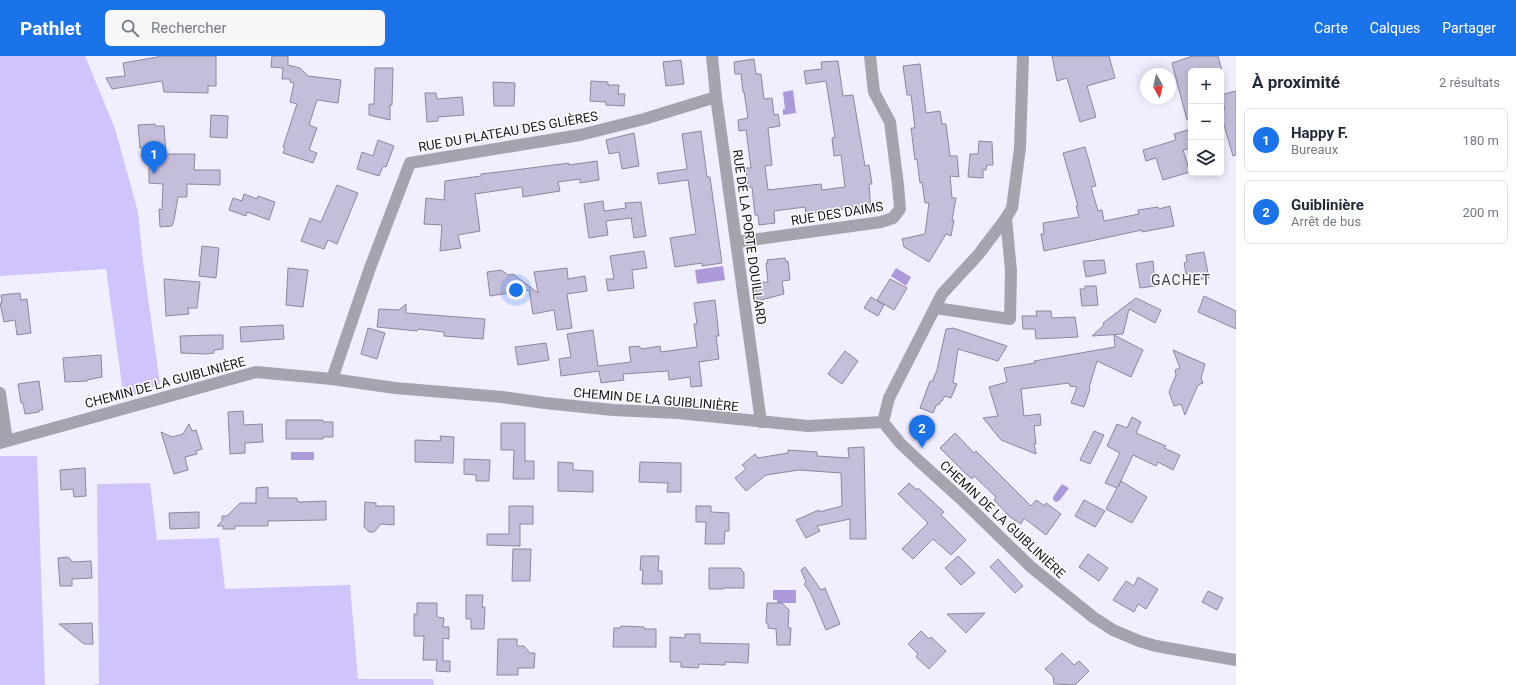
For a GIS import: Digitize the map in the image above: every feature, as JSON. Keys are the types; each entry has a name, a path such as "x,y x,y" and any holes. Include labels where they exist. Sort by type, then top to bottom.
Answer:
{"street":[{"name":"RUE DE LA PORTE DOUILLARD","path":"712,56 716,97 761,422"},
{"name":"RUE DES DAIMS","path":"737,242 881,222 893,218 900,209 890,122 874,92 870,56"},
{"path":"883,422 890,398 942,294 978,255 1012,208 1019,160 1023,56"},
{"name":"RUE DU PLATEAU DES GLIÈRES","path":"332,379 370,268 410,163 580,135 644,119 716,97"},
{"path":"935,308 1010,319 1011,271 1006,218"},
{"name":"CHEMIN DE LA GUIBLINIÈRE","path":"4,442 157,398 256,372 613,410 678,414 808,426 883,422 919,461 961,499 1031,567 1093,617 1114,630 1139,641 1156,646 1235,656"},
{"path":"0,393 4,442"}],"shaded area":[{"path":"0,56 85,56 115,129 138,212 143,262 160,384 124,399 106,269 0,276"},
{"path":"793,90 796,113 783,115 783,109 785,109 783,92"},
{"path":"723,266 725,280 697,284 695,270"},
{"path":"896,268 911,277 906,286 891,276"},
{"path":"291,452 314,452 314,460 291,460"},
{"path":"0,456 37,456 45,685 0,685"},
{"path":"150,483 157,540 219,538 225,589 350,585 358,679 433,679 434,685 93,685 99,683 97,484"},
{"path":"1062,484 1069,488 1060,500 1056,502 1053,500 1053,497"},
{"path":"773,590 796,590 796,603 777,603 777,600 773,600"}],"building":[{"path":"158,56 216,56 216,86 208,86 208,93 164,92 162,81 112,89 106,78 125,76 123,63"},
{"path":"272,56 288,56 288,65 300,68 308,76 341,80 338,103 317,100 309,125 317,128 309,150 317,153 313,163 283,153 285,148 283,147 297,104 290,102 294,83 290,82 290,79 282,79 283,68 271,67"},
{"path":"1052,56 1109,56 1115,78 1087,86 1096,117 1080,122 1067,78 1057,81"},
{"path":"1193,56 1218,56 1221,68 1188,68 1188,120 1176,78 1176,68 1173,68 1172,63"},
{"path":"754,59 756,74 761,74 764,99 772,98 774,115 778,114 780,126 768,128 772,165 765,166 768,190 821,184 822,190 845,187 841,155 834,156 832,138 835,137 826,81 806,84 804,71 822,69 821,62 838,61 843,96 853,95 865,166 869,165 872,184 869,184 871,212 852,214 851,208 806,214 805,207 774,211 775,223 759,225 758,215 755,215 752,187 748,187 746,168 751,168 746,130 739,131 738,120 748,118 741,74 735,74 734,62"},
{"path":"681,60 684,84 666,86 663,62"},
{"path":"920,64 926,113 940,111 942,124 946,124 950,156 957,156 959,177 950,176 952,198 956,198 951,236 946,234 929,262 904,247 902,239 925,234 929,203 925,203 922,182 920,183 917,159 915,160 911,128 915,128 911,95 907,95 903,66"},
{"path":"375,68 393,68 390,120 369,115 369,104 374,104"},
{"path":"591,81 608,82 608,85 619,85 618,94 625,94 624,106 606,105 606,102 590,101"},
{"path":"493,82 515,83 514,106 494,106"},
{"path":"1236,91 1236,155 1233,156 1224,125 1224,94"},
{"path":"425,93 436,93 437,99 462,97 464,115 438,117 438,121 427,122"},
{"path":"211,115 228,116 227,138 210,137"},
{"path":"155,124 155,126 164,126 166,154 195,154 194,170 220,170 220,185 187,184 187,197 178,197 172,226 160,227 159,209 162,210 163,184 149,183 149,156 145,156 145,148 140,148 138,125"},
{"path":"1188,130 1188,149 1183,150 1188,166 1188,173 1163,180 1156,158 1146,161 1143,150 1176,140 1174,134"},
{"path":"701,131 707,177 710,177 722,263 702,266 702,263 675,267 670,238 696,234 688,180 659,184 657,173 687,169 682,134"},
{"path":"634,133 639,166 622,169 619,152 609,154 606,140"},
{"path":"378,140 394,146 386,167 383,166 379,176 357,169 362,152 373,156"},
{"path":"979,141 992,142 993,165 987,165 986,170 983,170 983,178 968,177 970,154 978,154"},
{"path":"1085,147 1096,186 1091,187 1098,211 1102,210 1104,221 1139,214 1138,210 1158,207 1159,209 1170,206 1174,226 1142,232 1142,230 1044,251 1041,234 1044,234 1043,223 1079,217 1076,206 1078,206 1063,153"},
{"path":"597,161 599,180 580,183 580,179 558,182 560,191 523,197 522,187 475,194 480,231 458,235 461,248 440,251 442,225 424,224 426,198 444,200 445,181 481,176 481,174"},
{"path":"337,185 358,193 337,244 328,240 324,249 301,241 310,218 321,222"},
{"path":"244,194 257,199 258,196 275,202 269,220 247,212 246,216 229,210 233,198 242,201"},
{"path":"603,201 604,211 626,208 625,203 641,202 646,236 634,238 631,218 606,221 608,235 589,238 584,204"},
{"path":"202,246 219,248 216,278 199,276"},
{"path":"644,251 647,268 632,270 634,288 608,291 606,279 614,279 610,256"},
{"path":"1204,252 1209,278 1191,281 1189,274 1186,274 1184,263 1187,262 1186,255"},
{"path":"785,258 786,262 788,261 790,280 782,281 784,294 757,301 755,283 768,282 767,260"},
{"path":"1104,260 1106,273 1086,277 1083,261"},
{"path":"1153,261 1155,286 1140,288 1136,264"},
{"path":"288,268 308,270 303,307 286,305"},
{"path":"567,268 568,279 585,276 587,291 567,294 572,328 557,330 554,310 533,314 529,290 490,296 487,272 501,270 508,275 513,274 538,293 534,272"},
{"path":"164,279 200,282 197,308 188,308 189,314 166,316"},
{"path":"890,279 907,288 894,310 877,300"},
{"path":"1085,286 1096,286 1098,305 1082,306 1080,289 1085,289"},
{"path":"20,293 21,300 27,299 31,333 17,335 15,320 4,322 0,303 2,303 1,295"},
{"path":"1204,296 1236,311 1236,329 1198,312"},
{"path":"871,297 884,305 878,316 864,308"},
{"path":"1136,298 1161,310 1155,323 1129,309 1123,334 1092,336 1104,325 1103,323"},
{"path":"715,300 719,336 716,336 719,359 699,362 702,386 691,387 690,377 669,380 668,371 623,374 624,380 601,383 599,371 561,376 559,359 571,357 567,334 593,330 598,366 631,362 629,347 639,346 642,349 660,346 661,352 697,347 694,324 697,324 694,303"},
{"path":"406,304 406,313 485,319 483,339 444,336 444,332 418,329 417,331 377,327 379,309 399,310"},
{"path":"1036,311 1051,311 1052,318 1075,317 1078,337 1036,339 1035,329 1023,329 1022,316 1037,316"},
{"path":"283,325 284,339 241,342 240,327"},
{"path":"368,328 385,333 377,359 361,354"},
{"path":"953,328 1007,346 998,361 958,349 953,383 957,384 951,398 945,396 939,405 937,404 933,413 920,408 930,381 932,382 937,370 946,329"},
{"path":"223,335 223,349 214,350 214,353 181,353 180,336"},
{"path":"1114,335 1143,350 1131,377 1097,361 1084,407 1071,403 1077,387 1070,386 1069,383 1021,389 1024,416 1040,414 1041,425 1034,426 1036,444 1034,444 1036,454 1001,440 983,418 998,416 989,387 1007,382 1004,368 1035,363 1034,361 1115,347"},
{"path":"546,343 549,360 518,365 515,347"},
{"path":"1173,350 1205,364 1201,378 1203,383 1198,385 1185,415 1181,404 1174,406 1169,392 1176,375 1175,370 1180,368"},
{"path":"845,351 858,361 842,384 828,374"},
{"path":"101,355 102,377 87,381 65,382 63,358"},
{"path":"39,381 43,410 25,414 23,403 21,403 18,384"},
{"path":"243,411 244,425 262,424 263,442 245,443 245,453 230,454 228,412"},
{"path":"1132,417 1141,422 1136,433 1166,446 1164,448 1180,455 1173,470 1158,462 1156,466 1133,455 1118,487 1121,481 1147,497 1132,523 1106,509 1117,488 1105,483 1120,453 1107,446 1117,424 1127,428"},
{"path":"286,420 323,420 323,422 333,422 333,437 323,437 323,439 286,439"},
{"path":"501,423 525,423 525,461 534,461 534,479 513,479 514,450 501,450"},
{"path":"189,424 192,431 196,430 202,449 196,451 197,454 185,457 188,470 174,474 161,432 172,437 183,434"},
{"path":"1094,431 1104,435 1090,464 1080,460"},
{"path":"955,433 974,453 976,451 1031,506 1036,500 1045,506 1046,503 1061,514 1046,535 1024,518 1021,524 1010,517 994,500 996,497 974,476 972,479 965,473 940,448"},
{"path":"440,436 454,437 453,463 415,462 415,440 441,441"},
{"path":"864,447 866,539 850,539 850,519 817,526 820,531 806,538 796,520 819,510 819,512 842,506 841,473 799,470 766,475 746,491 735,478 746,469 742,465 755,454 758,458 788,453 788,450 817,452 817,456 849,458 848,448"},
{"path":"464,459 490,460 489,481 476,481 476,475 464,474"},
{"path":"558,462 573,463 573,470 593,471 593,492 558,491"},
{"path":"640,462 681,463 681,492 667,492 668,483 639,482"},
{"path":"85,468 86,496 74,497 73,489 61,490 60,470"},
{"path":"909,483 917,490 918,488 944,512 941,515 966,540 951,555 933,539 913,559 902,549 928,523 898,494"},
{"path":"268,487 268,498 297,498 297,501 300,502 326,501 326,520 268,521 268,526 235,526 235,529 223,529 223,526 217,526 222,521 222,516 227,516 240,503 256,503 256,488"},
{"path":"1084,500 1105,511 1095,527 1075,516"},
{"path":"365,502 376,503 376,506 394,506 394,525 381,524 374,532 369,532 364,527"},
{"path":"509,506 533,506 533,524 520,524 520,546 487,545 487,534 509,534"},
{"path":"696,506 711,506 711,512 729,513 729,531 725,531 724,544 705,544 706,522 696,522"},
{"path":"199,512 199,528 170,529 169,513"},
{"path":"513,549 531,549 530,581 512,581"},
{"path":"1088,554 1108,568 1099,581 1079,567"},
{"path":"641,556 659,556 658,571 662,571 662,584 642,584 643,570 640,570"},
{"path":"958,556 975,573 961,585 945,568"},
{"path":"68,557 73,562 91,561 92,578 72,579 72,586 60,586 58,558"},
{"path":"998,559 1023,586 1015,593 990,567"},
{"path":"805,567 821,590 825,588 840,624 826,630 811,594 804,584 806,582 801,570"},
{"path":"709,568 740,568 744,573 744,588 709,589"},
{"path":"1138,577 1158,589 1146,609 1138,604 1134,612 1113,600 1126,581 1134,586"},
{"path":"1208,591 1223,598 1217,610 1202,602"},
{"path":"466,595 483,595 482,607 485,607 484,629 471,629 471,619 466,619"},
{"path":"417,603 437,603 437,617 444,618 443,627 449,627 449,639 443,638 443,661 450,661 450,672 436,671 437,660 423,660 424,636 414,636 414,614 417,614"},
{"path":"767,603 782,603 789,610 788,628 791,628 790,645 777,645 776,629 768,628 768,623 766,623"},
{"path":"985,613 966,633 947,614"},
{"path":"92,623 93,644 84,644 59,624"},
{"path":"621,626 656,629 656,647 613,647 614,628 621,628"},
{"path":"921,631 929,639 931,637 946,651 929,669 916,657 918,654 908,644"},
{"path":"685,634 700,634 700,643 749,644 748,663 725,662 725,665 699,664 698,668 681,667 681,662 670,662 670,637 685,638"},
{"path":"498,639 517,639 517,646 524,646 530,653 535,653 534,668 518,668 518,675 497,675"},
{"path":"1062,653 1074,665 1079,661 1089,671 1075,685 1054,684 1053,676 1045,669"}],"place":[{"name":"Happy F.","path":"154,174"},
{"name":"Guiblinière","path":"922,448"}],"district":[{"name":"GACHET","path":"1181,280"}]}
